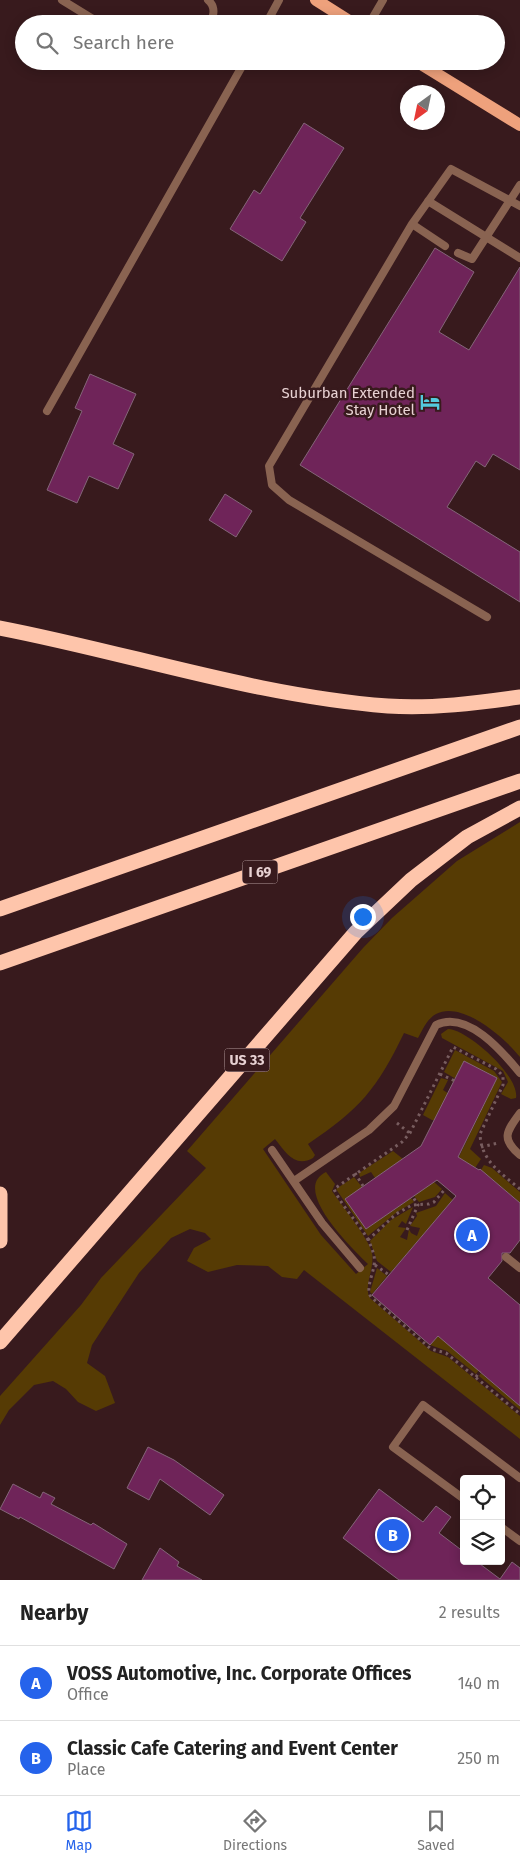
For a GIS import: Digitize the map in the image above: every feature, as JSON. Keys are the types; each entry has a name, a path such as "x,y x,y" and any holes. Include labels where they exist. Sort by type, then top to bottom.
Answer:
{"highway":[{"path":"0,628 290,695 390,706 476,704 520,697"},
{"path":"0,909 520,727"},
{"name":"I 69","path":"0,964 520,781"},
{"name":"US 33","path":"0,1342 356,932 411,880 460,843 520,808"},
{"path":"0,1194 0,1242"}],"main road":[{"path":"316,0 340,15"},
{"path":"431,70 520,125"}],"lane":[{"path":"62,0 86,15"},
{"path":"208,0 212,3 214,15"},
{"path":"271,15 279,0"},
{"path":"374,15 383,0"},
{"path":"47,411 240,70"},
{"path":"486,617 289,500 272,485 269,466 412,224 451,169 511,199 520,206"},
{"path":"458,254 472,259 520,185"},
{"path":"428,201 520,258"},
{"path":"412,224 444,246"},
{"path":"294,1181 326,1161 384,1117 401,1096 431,1031 436,1025 445,1020 454,1020 481,1034 494,1044 520,1073"},
{"path":"520,1113 510,1126 506,1138 508,1146 520,1156"},
{"path":"272,1150 330,1234 360,1268"},
{"path":"506,1257 520,1268"},
{"path":"460,1496 393,1447 423,1405 520,1478"},
{"path":"505,1530 520,1541"}],"path":[{"path":"520,1189 486,1159 480,1134 504,1081 501,1073 453,1047 411,1134 334,1189 368,1240 374,1255 375,1265 368,1291 372,1297 431,1349 446,1353 520,1414"},
{"path":"440,1074 455,1081"},
{"path":"397,1123 411,1134"},
{"path":"482,1146 498,1143"},
{"path":"355,1173 363,1186"},
{"path":"368,1240 396,1214 408,1207 434,1202 446,1188"},
{"path":"413,1197 418,1205"},
{"path":"407,1230 418,1205"},
{"path":"375,1265 389,1275"},
{"path":"476,1377 480,1372"}],"shaded area":[{"path":"520,822 520,1057 494,1031 470,1016 446,1011 436,1014 428,1021 418,1038 404,1033 385,1069 365,1096 341,1120 308,1144 315,1155 313,1158 307,1161 296,1160 287,1154 275,1139 263,1149 321,1235 356,1274 368,1264 328,1219 315,1191 317,1180 326,1172 335,1184 332,1191 370,1246 372,1265 368,1283 368,1294 370,1298 431,1351 448,1357 520,1416 520,1439 304,1270 297,1279 282,1277 268,1266 237,1265 208,1272 187,1261 194,1248 211,1239 205,1233 190,1229 171,1238 139,1273 92,1345 87,1363 105,1376 115,1403 96,1411 78,1402 66,1389 53,1381 34,1385 9,1410 0,1425 0,1396 81,1305 101,1278 206,1168 187,1151 363,948 392,918 457,861"},
{"path":"448,1029 457,1031 467,1037 491,1055 510,1078 515,1089 516,1098 511,1099 501,1094 508,1082 503,1071 442,1038 441,1034"},
{"path":"455,1050 494,1071 502,1082 470,1149 481,1159 475,1168 457,1161 497,1078 464,1061 456,1079 444,1072"},
{"path":"441,1078 448,1080 443,1090 449,1094 435,1120 432,1120 423,1115"},
{"path":"393,1151 403,1159 375,1178 371,1172 360,1177 359,1173"},
{"path":"484,1165 492,1168 520,1192 520,1203 481,1170"},
{"path":"354,1177 362,1187 366,1229 411,1198 414,1202 397,1212 368,1236 336,1189"},
{"path":"434,1182 442,1189 435,1197 419,1202 414,1196"},
{"path":"445,1193 453,1200 391,1272 377,1261 370,1241 391,1220 413,1207 406,1224 402,1221 398,1227 406,1228 400,1237 407,1240 409,1229 411,1233 417,1236 420,1228 410,1226 417,1216 416,1213 436,1206"},
{"path":"377,1268 387,1276 372,1294 370,1292"},
{"path":"471,1298 479,1370 476,1374 447,1351 430,1345"},
{"path":"481,1373 520,1406 520,1410 479,1376"}],"building":[{"path":"304,123 344,148 300,218 306,222 282,261 230,229 254,190 260,194"},
{"name":"Suburban Extended Stay Hotel","path":"435,248 474,272 439,332 469,350 520,267 520,470 493,454 485,467 476,461 447,507 520,552 520,602 300,465"},
{"path":"90,374 136,394 113,444 134,454 118,489 89,476 77,503 47,490 82,411 75,408"},
{"path":"225,494 252,511 236,537 209,520"},
{"path":"464,1061 497,1078 458,1157 480,1169 520,1203 520,1240 510,1253 502,1253 502,1261 488,1278 520,1305 520,1406 438,1336 430,1345 372,1295 456,1196 437,1180 366,1229 345,1199 421,1146"},
{"path":"148,1447 174,1460 224,1495 210,1515 160,1479 149,1500 127,1488"},
{"path":"13,1484 40,1498 43,1492 55,1498 51,1504 91,1525 93,1523 127,1544 114,1569 20,1517 19,1519 0,1509"},
{"path":"379,1489 423,1522 436,1506 451,1517 439,1533 460,1549 460,1565 481,1565 500,1579 512,1562 520,1568 520,1580 399,1580 343,1538"},
{"path":"160,1548 179,1562 177,1566 202,1580 142,1580"}],"place":[{"name":"Suburban Extended Stay Hotel","path":"430,402"},
{"name":"VOSS Automotive, Inc. Corporate Offices","path":"472,1235"},
{"name":"Classic Cafe Catering and Event Center","path":"393,1535"}]}
